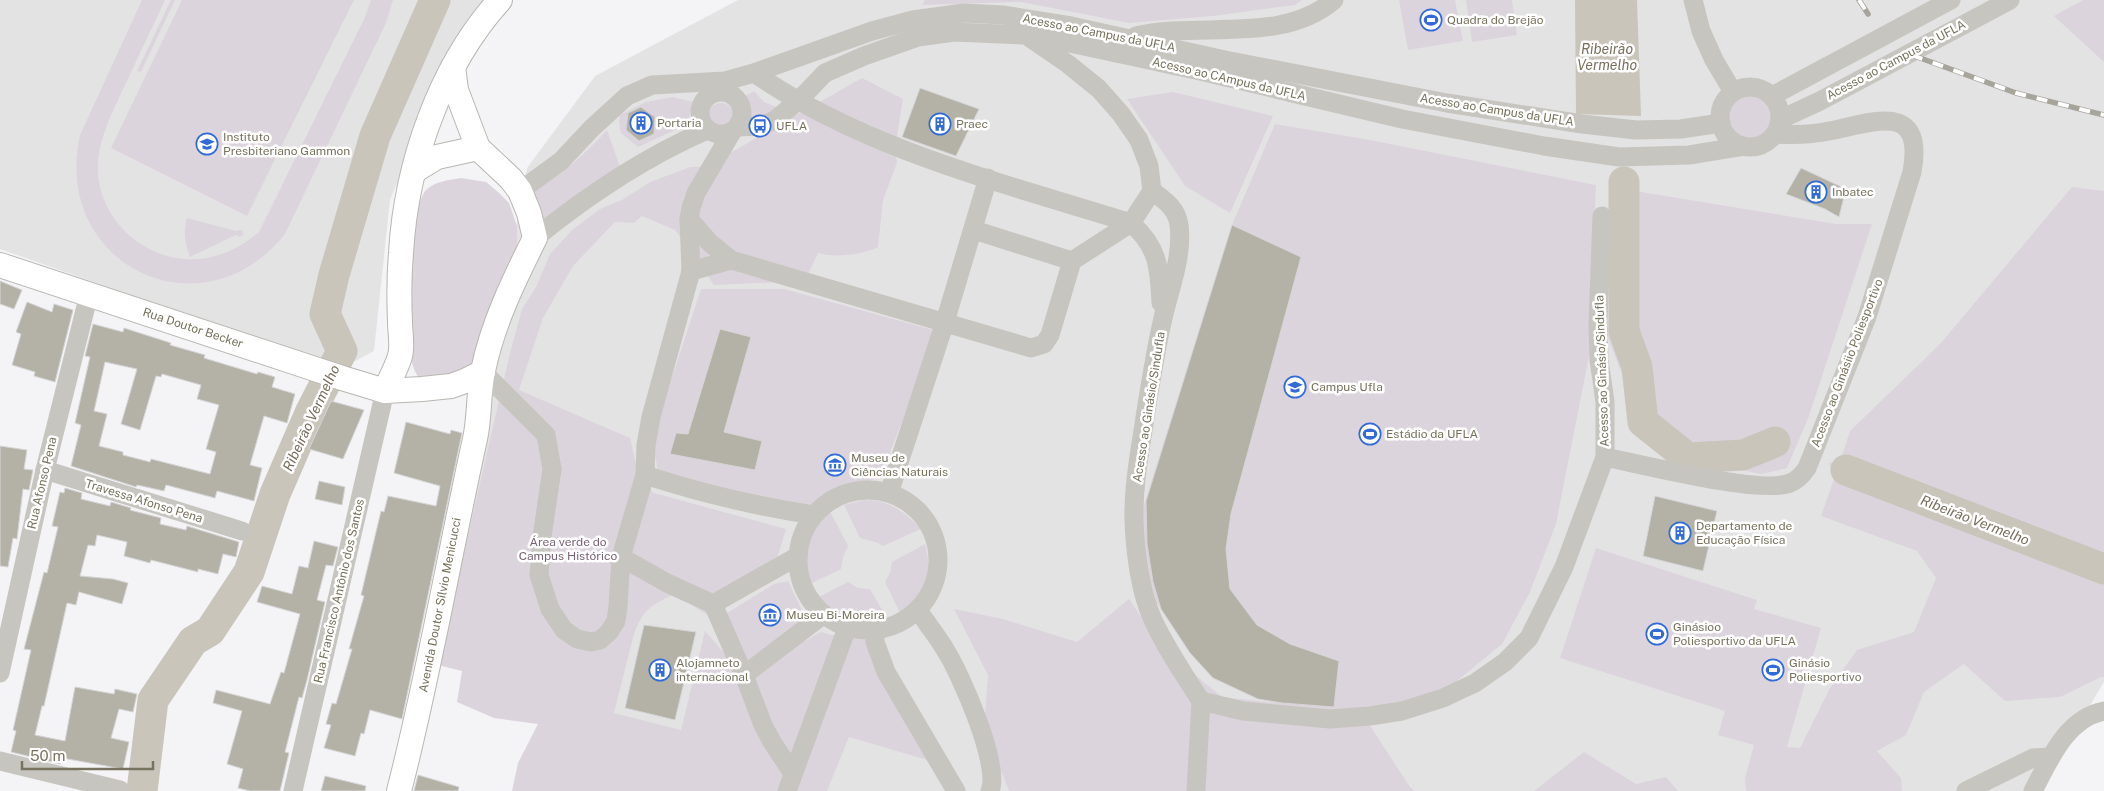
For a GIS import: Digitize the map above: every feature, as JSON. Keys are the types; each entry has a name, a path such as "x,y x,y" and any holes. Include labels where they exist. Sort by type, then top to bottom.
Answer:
{"main road":[{"path":"385,390 401,355 401,252 414,171 439,94 453,68 490,11 500,0"},
{"path":"453,68 456,90 478,148 511,179 520,191 529,213 535,238"},
{"path":"414,171 438,157 478,148"},
{"name":"Avenida Doutor Sílvio Menicucci","path":"399,791 416,722 478,419 483,372 497,322 519,269 535,238"},
{"name":"Rua Doutor Becker","path":"0,265 342,378 385,390 451,386 483,372"},
{"path":"401,355 422,389"},
{"path":"451,386 478,419"}],"street":[{"path":"1130,38 1152,32 1189,29 1245,30 1275,26 1303,18 1334,0"},
{"path":"1693,0 1701,31 1714,60 1733,92"},
{"path":"1772,96 1951,0"},
{"name":"Acesso ao Campus da UFLA","path":"1778,127 1820,101 2010,0"},
{"name":"Acesso ao Campus da UFLA","path":"520,191 561,161 627,96 652,86 723,87 754,73 880,29 913,20 964,13 1004,15 1130,38 1225,60 1447,103 1582,124 1636,130 1681,129 1720,122"},
{"path":"1225,60 1245,30"},
{"name":"Acesso ao CAmpus da UFLA","path":"735,130 760,126 775,120 799,100 825,73 864,56 918,37 954,32 1024,35 1200,71 1402,119 1544,146 1619,157 1689,155 1762,145 1778,127"},
{"path":"689,219 710,243 731,260 1031,348 1044,344 1050,335 1072,261 1131,223 1152,191 1149,166 1138,140 1121,114 1098,89 1068,64 1024,35"},
{"path":"754,73 830,118 874,137 988,178 1131,223 1144,235 1152,247 1160,279 1162,319"},
{"path":"483,372 546,435 552,469 542,537 539,575 550,609 564,630 577,639 592,642 600,640 616,622 620,557 645,475 646,445 651,417 691,271 689,219 696,193 742,120 741,104 723,87 703,101 700,111 701,121 707,130 715,134 724,135 735,130"},
{"path":"1744,146 1728,138 1720,122 1722,105 1733,92 1753,87 1763,90 1772,96 1780,110 1778,127"},
{"name":"Acesso ao Ginásiio Poliesportivo","path":"1605,457 1752,485 1790,483 1800,477 1807,468 1870,308 1912,172 1916,153 1911,133 1896,121 1862,123 1807,135 1778,127"},
{"path":"535,238 566,213 667,147 707,130"},
{"path":"889,492 945,322 988,178"},
{"name":"Acesso ao Ginásio/Sindufla","path":"1152,191 1175,212 1179,224 1179,240 1175,270 1162,319 1140,453 1134,520 1143,593 1153,620 1187,680 1202,701 1243,711 1338,719 1402,711 1443,698 1475,683 1505,662 1529,638 1564,567 1605,457 1605,402 1599,360 1598,324 1602,216"},
{"path":"974,230 1072,261"},
{"path":"691,271 731,260"},
{"name":"Rua Afonso Pena","path":"0,674 45,470 88,294"},
{"name":"Rua Francisco Antônio dos Santos","path":"293,791 385,390"},
{"name":"Travessa Afonso Pena","path":"45,470 242,531"},
{"path":"645,475 692,490 772,509 813,515"},
{"path":"862,490 889,492 914,506 932,528 940,554 937,582 923,606 902,624 875,631 847,628 823,615 805,594 797,567 800,539 813,515 835,498 862,490"},
{"path":"713,604 798,556"},
{"path":"620,557 667,583 713,604 744,675 763,725 792,772"},
{"path":"918,610 947,652 968,697 984,739 990,762 993,780 990,791"},
{"path":"744,675 823,615"},
{"path":"787,791 792,772 847,628"},
{"path":"875,631 875,642 886,672 956,791"},
{"path":"1196,791 1202,701"},
{"path":"2033,791 2051,757 2070,730 2089,717 2104,711"},
{"path":"1966,791 2033,758 2051,757"},
{"path":"0,761 120,790"}],"shaded area":[{"name":"Instituto Presbiteriano Gammon","path":"0,0 490,0 436,88 390,200 374,351 340,369 0,249"},
{"name":"Campus Ufla","path":"738,0 2104,0 2104,682 2039,791 674,791 447,605 527,168 595,76"}],"green space":[{"path":"142,0 165,0 111,115 100,149 99,184 105,202 116,221 131,237 144,246 164,255 177,258 202,259 238,247 259,232 365,17 371,0 393,0 386,23 285,234 251,265 214,281 176,283 140,272 110,251 88,220 77,181 80,135"},
{"path":"171,0 175,0 141,72 137,71"},
{"path":"182,0 354,0 247,216 111,148"},
{"path":"925,0 1302,0 1295,5 1213,16 1129,23 1021,2 922,5"},
{"name":"Quadra do Brejão","path":"1399,0 1455,0 1463,41 1408,50"},
{"name":"Quadra do Brejão","path":"1466,0 1512,0 1517,35 1472,42"},
{"path":"2083,0 2104,0 2104,62 2054,16"},
{"name":"Área verde do Campus Histórico","path":"862,78 903,99 895,148 897,163 883,200 878,247 848,255 825,255 818,253 805,281 714,285 675,230 642,216 634,223 615,222 573,266 543,318 519,390 630,438 640,481 654,493 786,529 774,569 719,611 727,613 774,584 788,581 808,623 752,670 711,617 674,594 649,609 641,618 634,634 614,713 681,730 705,631 744,675 821,632 845,638 869,640 941,764 849,737 827,791 512,791 518,763 538,724 494,718 457,702 462,671 438,665 510,353 522,309 536,287 550,254 572,230 600,209 622,200 650,182 690,167 707,166"},
{"path":"1749,90 1766,94 1777,111 1775,130 1758,142 1735,139 1724,122 1728,101"},
{"path":"754,91 764,102 779,108 748,124 748,110 740,99"},
{"path":"1173,92 1273,116 1230,213 1185,186 1127,99"},
{"path":"672,97 694,102 686,125 638,147 621,133 620,115 646,102"},
{"path":"721,103 730,107 734,116 730,125 721,129 712,125 708,116 712,107"},
{"name":"Estádio da UFLA","path":"1275,124 1365,139 1596,185 1589,356 1556,524 1530,592 1502,644 1452,685 1396,707 1334,712 1299,707 1369,724 1410,787 1415,791 1009,791 984,728 988,675 954,609 1003,619 1077,642 1129,599 1163,649 1222,697 1277,703 1258,699 1213,678 1190,653 1147,588 1142,512 1232,225"},
{"path":"607,130 620,167 538,224 526,196 570,166"},
{"path":"461,178 486,182 498,192 509,203 517,226 517,250 472,370 462,382 418,377 412,363 409,327 412,246 420,202 426,190 430,187 443,181"},
{"path":"2072,187 2104,191 2104,677 2060,697 2005,701 1964,664 1924,692 1906,735 1877,751 1901,778 1902,791 1746,791 1745,778 1754,745 1718,735 1725,711 1560,658 1596,548 1757,600 1754,609 1821,628 1787,747 1800,748 1830,688 1857,650 1914,632 1936,578 1917,551 1821,516 1834,479 1829,463 1840,461 1850,431 1940,344"},
{"path":"1623,189 1836,224 1872,224 1809,416 1787,468 1762,474 1687,460 1653,445 1641,424 1607,335"},
{"path":"187,218 236,231 241,230 244,234 240,237 236,235 190,257 185,238"},
{"path":"701,289 784,289 937,331 881,476 800,510 659,477 652,438"},
{"path":"864,500 881,502 896,508 921,529 883,546 860,538 844,505"},
{"path":"830,511 848,546 843,557 841,569 806,586 803,555 805,539 812,526"},
{"path":"925,544 928,566 926,584 917,600 901,615 885,582 890,573 892,562"},
{"path":"848,582 858,588 870,589 889,622 866,626 848,624 831,615 815,599"},
{"path":"1584,752 1636,784 1666,777 1678,791 1534,791"}],"water":[{"name":"Ribeirão Vermelho","path":"1575,0 1637,0 1641,116 1576,114"}],"building":[{"name":"Praec","path":"920,88 979,109 956,156 902,137"},
{"name":"Portaria","path":"641,107 655,117 654,134 639,141 626,130 628,113"},
{"name":"Inbatec","path":"1801,168 1846,189 1839,217 1825,209 1786,194"},
{"path":"1232,225 1301,257 1231,514 1226,549 1230,589 1257,625 1290,644 1339,661 1334,707 1258,699 1213,678 1190,653 1161,609 1153,582 1147,544 1146,501"},
{"path":"0,281 22,290 14,309 0,304"},
{"path":"27,302 52,312 54,304 73,310 55,382 34,376 35,372 12,365 21,334 16,332"},
{"path":"93,324 123,332 124,328 171,343 170,345 205,355 204,358 257,374 258,372 275,377 272,387 295,394 287,423 264,416 250,465 262,468 254,501 217,491 215,498 166,485 164,491 137,485 136,487 71,466 81,425 75,423 90,357 85,356","holes":["105,362 137,369 121,424 140,430 156,376 161,377 162,374 201,385 197,399 219,405 206,449 216,452 210,474 151,459 150,462 99,446 107,414 94,411"]},
{"path":"720,329 751,337 724,432 762,441 755,470 670,454 676,433 688,434"},
{"path":"331,401 364,410 343,459 309,449"},
{"path":"406,422 450,434 451,430 462,433 402,719 370,710 364,734 361,733 355,756 324,748 331,725 326,724 332,703 336,704 352,649 349,649 364,596 361,595 381,511 384,512 388,496 436,506 440,486 394,473"},
{"path":"0,446 27,450 24,469 33,470 29,490 23,489 17,539 13,538 8,567 0,566"},
{"path":"319,481 345,487 342,505 315,499"},
{"path":"65,488 82,493 81,499 110,506 111,502 131,508 130,510 161,518 160,524 186,530 187,526 239,542 236,557 223,554 218,574 198,569 198,572 151,560 150,563 124,556 127,542 97,535 95,546 88,545 80,576 113,579 128,583 122,604 79,592 76,605 67,603 44,706 42,706 35,735 65,741 75,687 114,694 115,689 137,694 133,712 119,709 111,738 129,742 123,769 62,758 60,764 11,752 16,731 13,730 31,650 24,649 44,572 47,573 58,527 52,526 60,492 64,493"},
{"name":"Departamento de Educação Física","path":"1655,496 1717,511 1703,571 1643,556"},
{"path":"314,541 338,547 333,566 326,565 317,600 325,602 307,680 302,698 299,697 285,752 289,753 280,791 250,791 238,788 243,769 227,764 242,711 213,703 216,690 270,704 281,672 284,673 300,614 257,602 262,586 292,594 299,566 308,568"},
{"name":"Alojamneto internacional","path":"644,625 696,632 675,720 625,708"},
{"path":"418,775 459,787 458,791 414,791"},
{"path":"325,776 366,786 365,791 321,791"}],"waterway":[{"name":"Ribeirão Vermelho","path":"142,791 153,700 193,641 210,631 249,572 275,494 311,411 342,351 325,314 334,275 375,136 435,0"},
{"name":"Ribeirão Vermelho","path":"1624,182 1624,331 1637,367 1643,422 1688,458 1743,455 1775,442"},
{"name":"Ribeirão Vermelho","path":"1846,470 2104,569"}],"railway":[{"path":"1859,0 1868,14"},
{"path":"1912,55 2016,93 2104,115"}],"place":[{"name":"Quadra do Brejão","path":"1431,20"},
{"name":"Portaria","path":"641,123"},
{"name":"Praec","path":"940,124"},
{"name":"UFLA","path":"760,126"},
{"name":"Instituto Presbiteriano Gammon","path":"207,144"},
{"name":"Inbatec","path":"1816,192"},
{"name":"Campus Ufla","path":"1295,387"},
{"name":"Estádio da UFLA","path":"1370,434"},
{"name":"Museu de Ciências Naturais","path":"835,465"},
{"name":"Departamento de Educação Física","path":"1680,533"},
{"name":"Museu Bi-Moreira","path":"770,615"},
{"name":"Ginásioo Poliesportivo da UFLA","path":"1657,634"},
{"name":"Alojamneto internacional","path":"660,670"},
{"name":"Ginásio Poliesportivo","path":"1773,670"}]}
